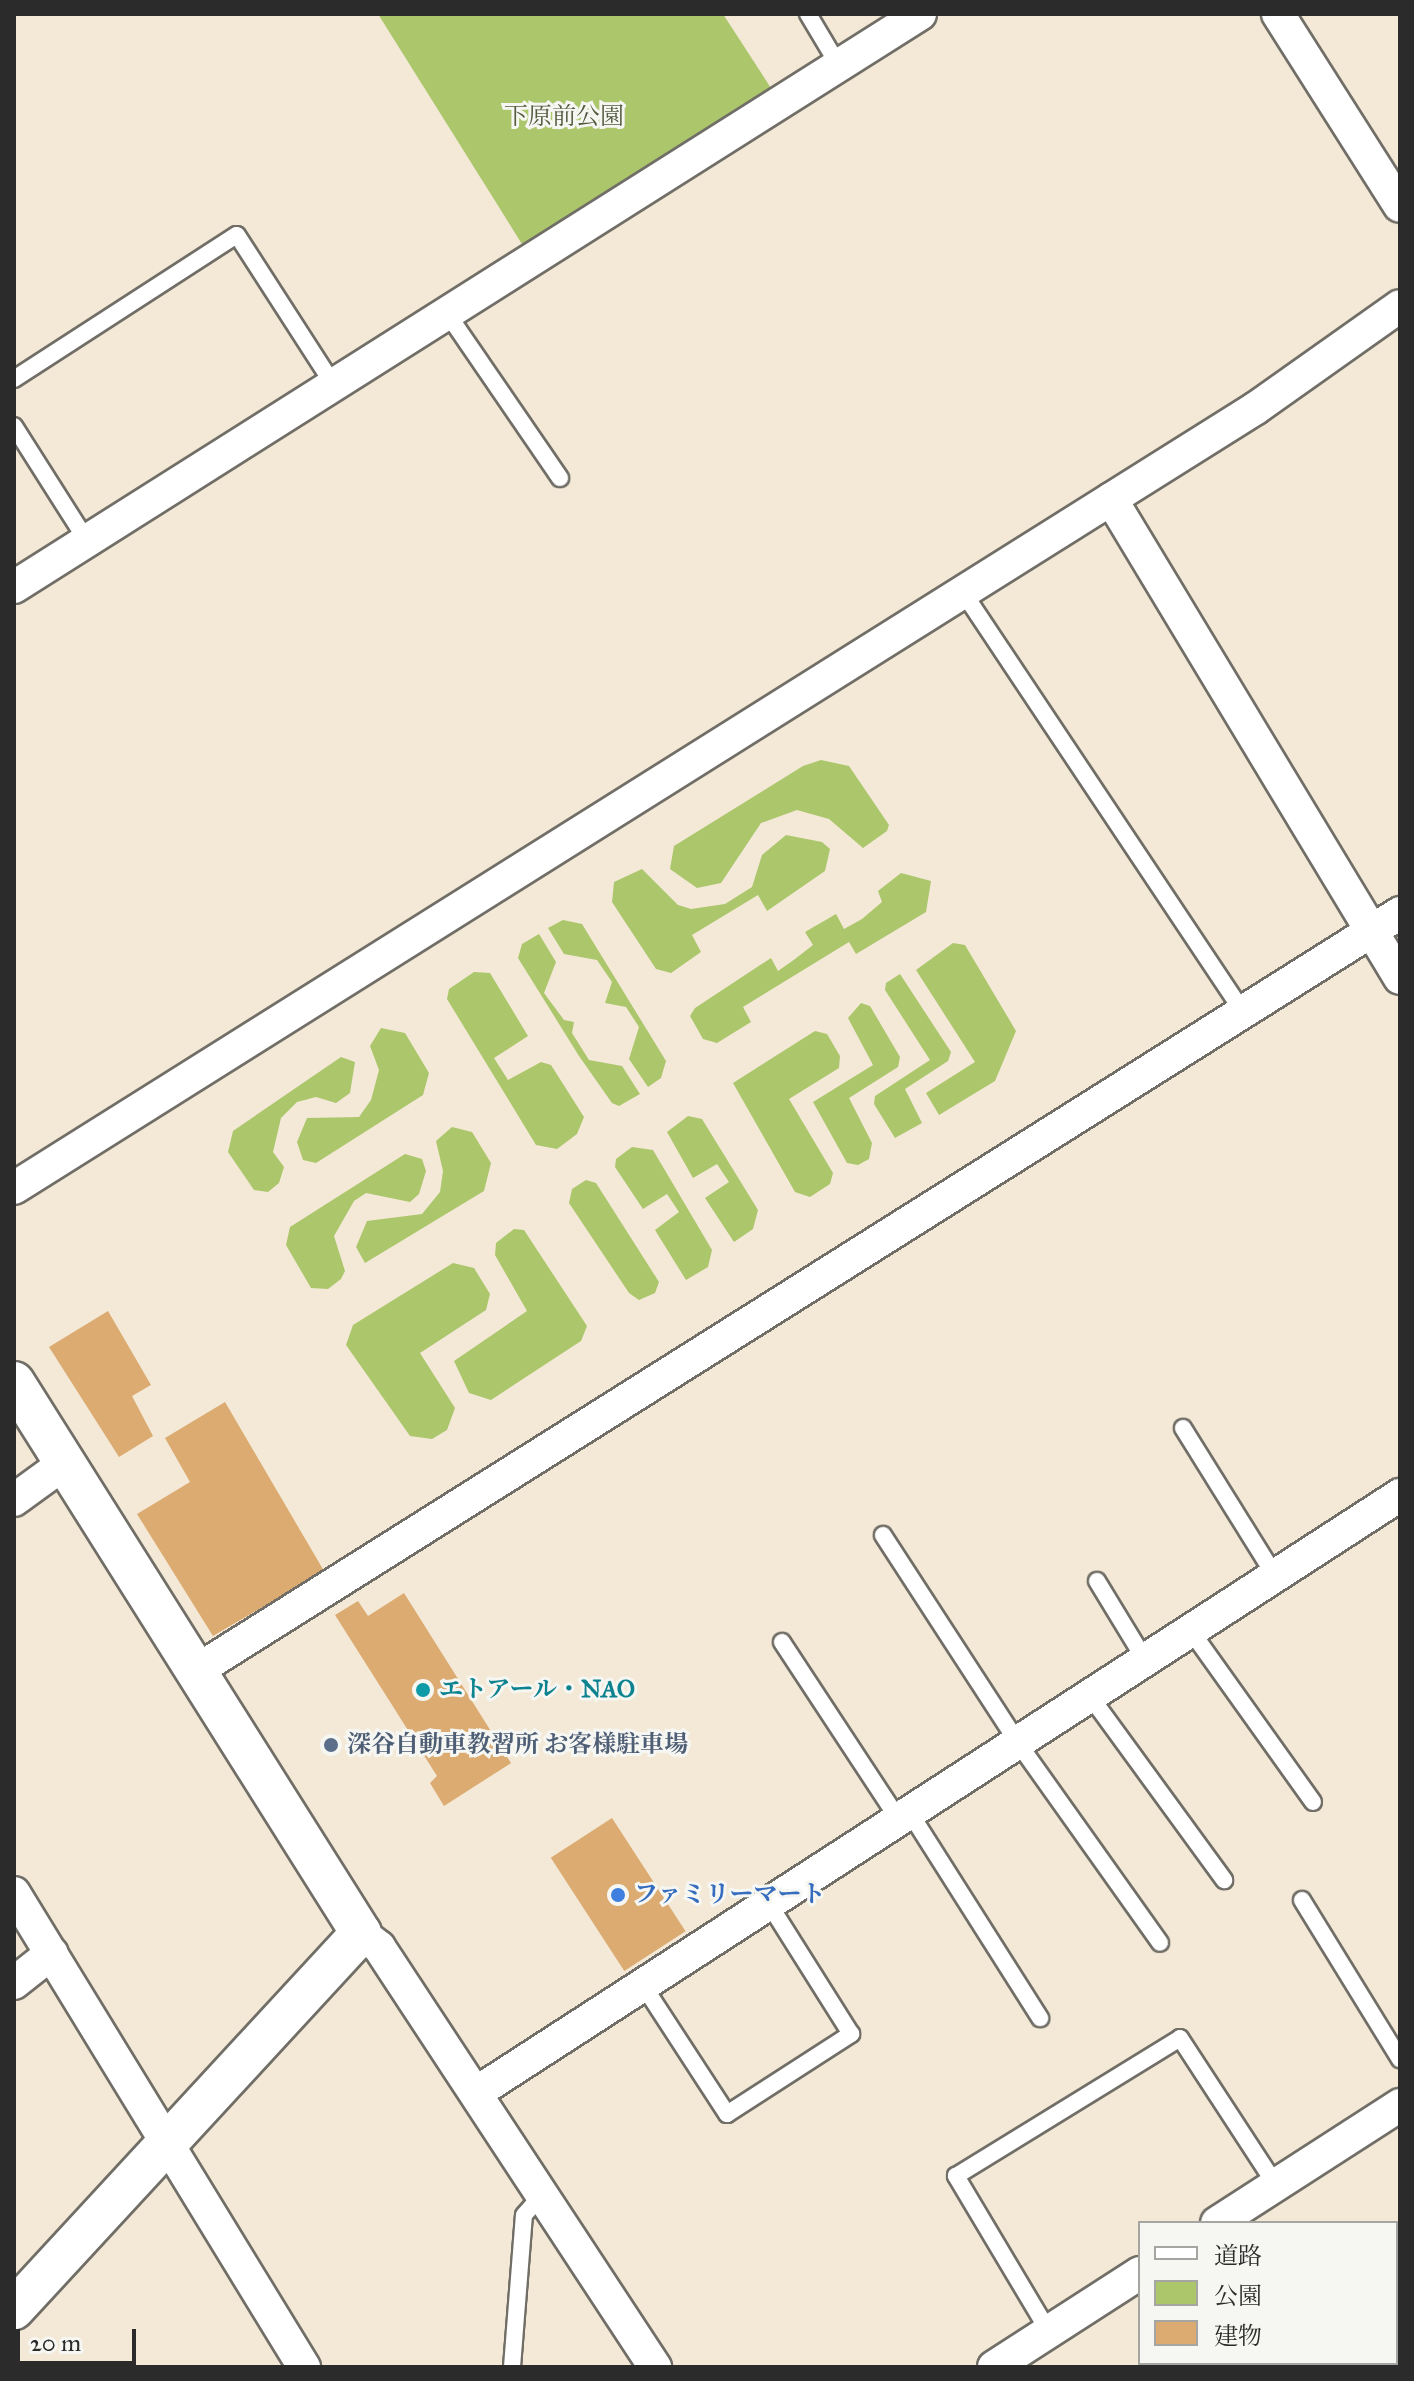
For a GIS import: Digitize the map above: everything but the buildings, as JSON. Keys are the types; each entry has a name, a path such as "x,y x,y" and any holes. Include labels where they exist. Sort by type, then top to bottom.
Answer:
{"street":[{"path":"14,587 920,14"},
{"path":"1278,14 1400,206"},
{"path":"14,1188 1256,408 1400,306"},
{"path":"1111,499 1400,978"},
{"path":"196,1671 1400,913"},
{"path":"14,1382 361,1933 379,1947 655,2367"},
{"path":"14,1500 65,1463"},
{"path":"476,2093 1400,1495"},
{"path":"14,1893 165,2146 304,2367"},
{"path":"14,2309 361,1933"},
{"path":"14,1983 52,1953"},
{"path":"1220,2221 1400,2105"},
{"path":"994,2367 1138,2274"}],"lane":[{"path":"808,14 839,66"},
{"path":"14,379 237,235 333,384"},
{"path":"447,313 560,478"},
{"path":"14,426 87,541"},
{"path":"963,592 1243,1012"},
{"path":"1183,1428 1275,1576"},
{"path":"883,1535 1018,1743 1160,1943"},
{"path":"1097,1581 1145,1660"},
{"path":"1191,1631 1313,1802"},
{"path":"782,1642 1040,2018"},
{"path":"1090,1696 1224,1880"},
{"path":"1302,1900 1400,2059"},
{"path":"643,1985 727,2114 851,2034 769,1904"},
{"path":"1049,2332 956,2176 1180,2038 1276,2185"},
{"path":"512,2367 524,2215 543,2194"}],"green space":[{"name":"下原前公園","path":"378,14 723,14 780,102 532,260"},
{"path":"821,760 849,766 889,825 887,831 863,848 829,819 797,810 761,823 721,883 697,888 670,869 674,846 803,766"},
{"path":"786,835 822,842 830,849 825,871 767,911 758,895 692,935 701,952 671,973 656,969 612,902 614,882 642,869 678,905 691,909 725,904 752,887 762,855"},
{"path":"901,873 931,881 926,912 856,954 849,942 743,1007 751,1022 717,1043 703,1039 690,1016 695,1008 771,958 778,971 813,945 805,932 836,914 844,929 862,919 882,902 878,891"},
{"path":"563,920 582,924 666,1061 661,1078 648,1087 629,1059 639,1027 626,1007 605,1003 612,982 597,960 564,954 548,928"},
{"path":"539,934 556,962 544,993 564,1020 574,1022 572,1033 589,1060 622,1066 640,1094 619,1106 612,1103 579,1056 518,958 522,944"},
{"path":"953,943 965,945 1016,1031 995,1081 939,1115 926,1093 975,1062 916,970"},
{"path":"474,972 490,973 528,1036 494,1058 508,1080 541,1062 551,1065 584,1117 577,1134 557,1149 536,1145 447,999 449,989"},
{"path":"900,974 951,1052 948,1061 905,1089 922,1123 895,1138 874,1104 875,1096 930,1060 885,990 886,983"},
{"path":"861,1003 870,1006 900,1057 898,1067 849,1098 872,1143 869,1159 858,1165 847,1163 813,1102 873,1065 848,1018"},
{"path":"381,1028 405,1033 429,1073 423,1095 316,1163 303,1160 297,1142 307,1118 359,1117 371,1100 379,1070 370,1046"},
{"path":"815,1031 827,1034 840,1056 839,1068 789,1099 833,1173 830,1184 810,1197 795,1192 733,1083"},
{"path":"341,1057 355,1062 350,1093 336,1103 316,1097 297,1102 281,1118 273,1152 284,1167 279,1183 268,1192 254,1190 228,1152 233,1131"},
{"path":"688,1116 702,1119 758,1210 753,1229 734,1242 705,1198 729,1182 717,1164 693,1178 667,1132"},
{"path":"452,1127 472,1132 491,1163 484,1191 365,1263 356,1247 367,1221 422,1214 440,1192 443,1171 436,1141"},
{"path":"632,1147 653,1150 712,1250 708,1267 686,1280 655,1230 679,1212 667,1194 643,1209 615,1167 616,1159"},
{"path":"405,1154 422,1159 426,1171 419,1194 410,1202 366,1193 354,1201 334,1236 345,1271 341,1279 328,1289 311,1288 286,1245 290,1227"},
{"path":"586,1180 596,1183 659,1282 655,1293 639,1300 629,1293 569,1203 572,1189"},
{"path":"514,1229 524,1230 587,1326 581,1341 491,1400 469,1393 454,1361 527,1311 495,1255 496,1243"},
{"path":"453,1263 474,1268 490,1294 486,1310 420,1353 455,1408 447,1430 432,1439 410,1436 346,1345 353,1325"}],"place":[{"name":"エトアール・NAO","path":"423,1690"},
{"name":"深谷自動車教習所 お客様駐車場","path":"331,1745"},
{"name":"ファミリーマート","path":"618,1895"}]}
